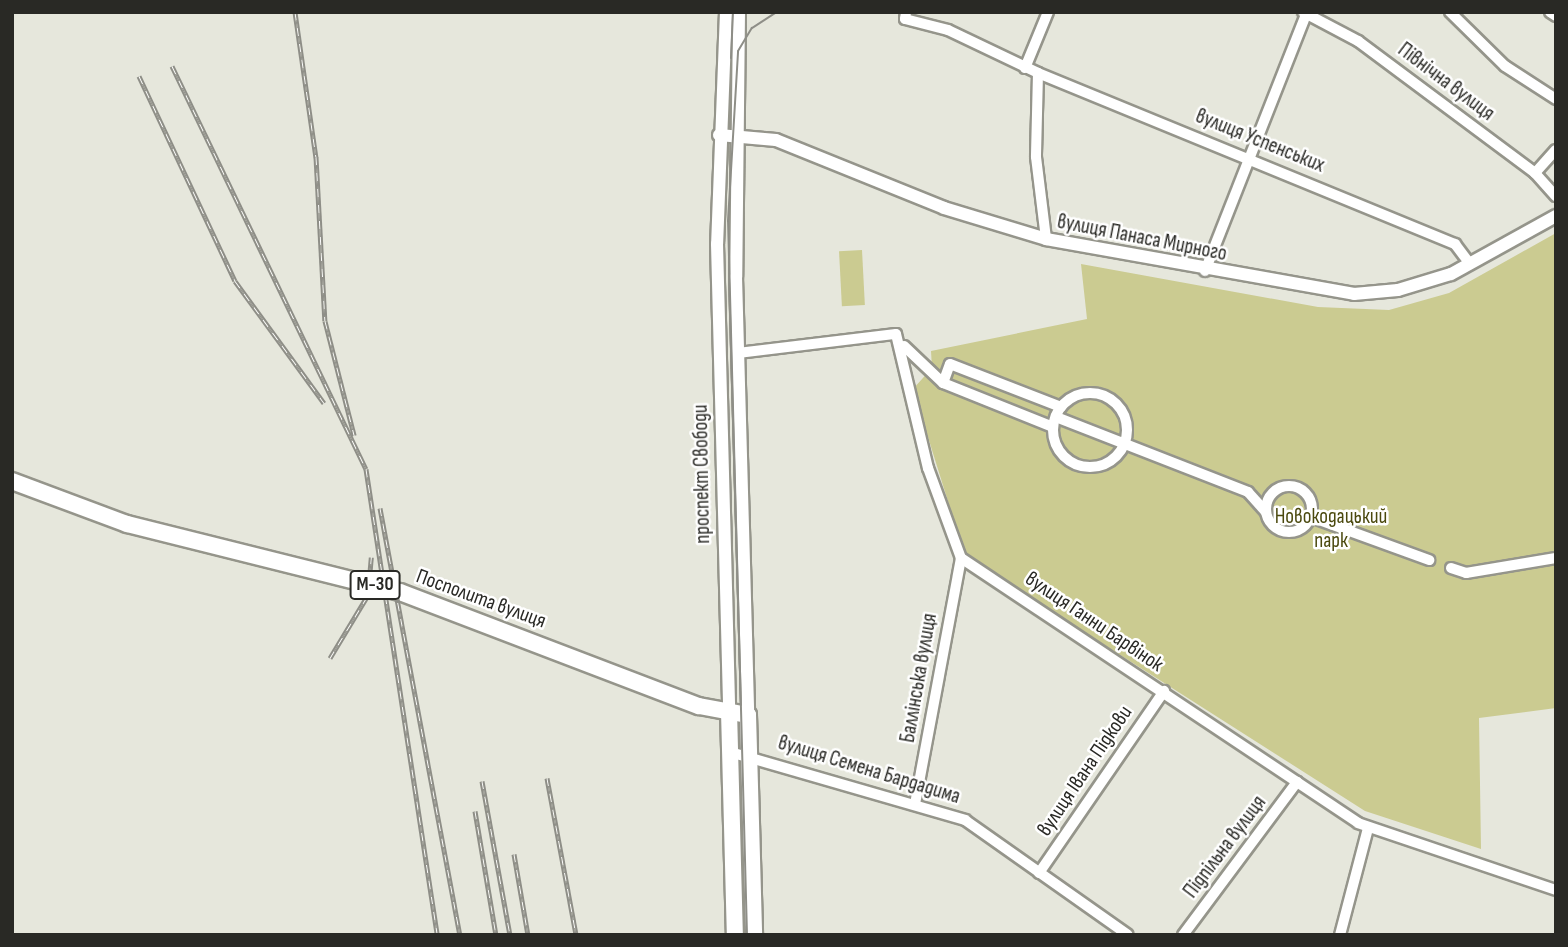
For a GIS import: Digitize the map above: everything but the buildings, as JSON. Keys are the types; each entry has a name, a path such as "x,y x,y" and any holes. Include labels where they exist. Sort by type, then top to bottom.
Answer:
{"highway":[{"name":"Посполита вулиця","path":"12,481 127,524 400,592 699,706 729,711"},
{"name":"М-30","path":"729,711 748,715"},
{"name":"проспект Свободи","path":"729,711 735,935"},
{"name":"проспект Свободи","path":"748,715 754,935"}],"main road":[{"name":"проспект Свободи","path":"726,12 719,135 729,711"},
{"name":"проспект Свободи","path":"739,12 738,353 748,715"},
{"name":"вулиця Панаса Мирного","path":"719,135 776,140 944,208 1046,239 1205,271 1372,295 1426,284 1470,264 1556,216"}],"street":[{"name":"вулиця Успенських","path":"906,12 905,19 948,30 1025,68 1248,157 1455,244 1470,264"},
{"path":"1025,68 1048,12"},
{"path":"1450,12 1505,66 1556,99"},
{"path":"1550,12 1556,16"},
{"path":"1205,271 1305,13"},
{"name":"Північна вулиця","path":"1305,13 1358,41 1535,173 1556,196"},
{"path":"1038,73 1036,157 1046,239"},
{"path":"1535,173 1556,150"},
{"path":"738,353 882,332 896,334 904,346 932,368 943,383 973,395 1057,417 1248,492 1303,490 1311,517"},
{"path":"904,346 910,398 928,468 961,558"},
{"path":"932,368 950,363 981,375 1057,417"},
{"path":"943,383 950,363"},
{"path":"973,395 981,375"},
{"path":"1076,396 1104,396 1120,407 1142,450 1096,467 1076,465 1056,445 1057,417 1076,396"},
{"path":"1113,460 1125,444 1127,425"},
{"path":"1266,512 1274,491"},
{"path":"1248,492 1287,532 1311,517"},
{"path":"1311,517 1429,560"},
{"name":"вулиця Ганни Барвінок","path":"961,558 1368,828 1556,890"},
{"name":"Баллінська вулиця","path":"915,804 961,558"},
{"path":"1451,568 1466,573 1556,558"},
{"name":"вулиця Івана Підкови","path":"1039,873 1164,691"},
{"name":"вулиця Семена Бардадима","path":"730,752 749,754 965,820 1128,935"},
{"name":"Підпільна вулиця","path":"1183,935 1297,782"},
{"path":"1340,935 1368,828"}],"green space":[{"name":"Новокодацький парк","path":"1556,233 1556,708 1479,718 1481,849 1365,811 965,556 913,389 932,368 931,351 1087,319 1081,264 1318,307 1389,310 1449,293"},
{"path":"862,250 865,305 842,306 839,251"}],"tram line":[{"path":"731,58 733,12"},
{"path":"747,935 728,221 738,51 752,28 777,12"}],"railway":[{"path":"295,12 316,157 325,321 354,435"},
{"path":"172,66 366,469 437,935"},
{"path":"139,76 235,281 324,403"},
{"path":"380,508 460,935"},
{"path":"330,658 368,595 371,557"},
{"path":"547,778 576,935"},
{"path":"482,781 510,935"},
{"path":"475,811 496,935"},
{"path":"514,854 528,935"}]}
